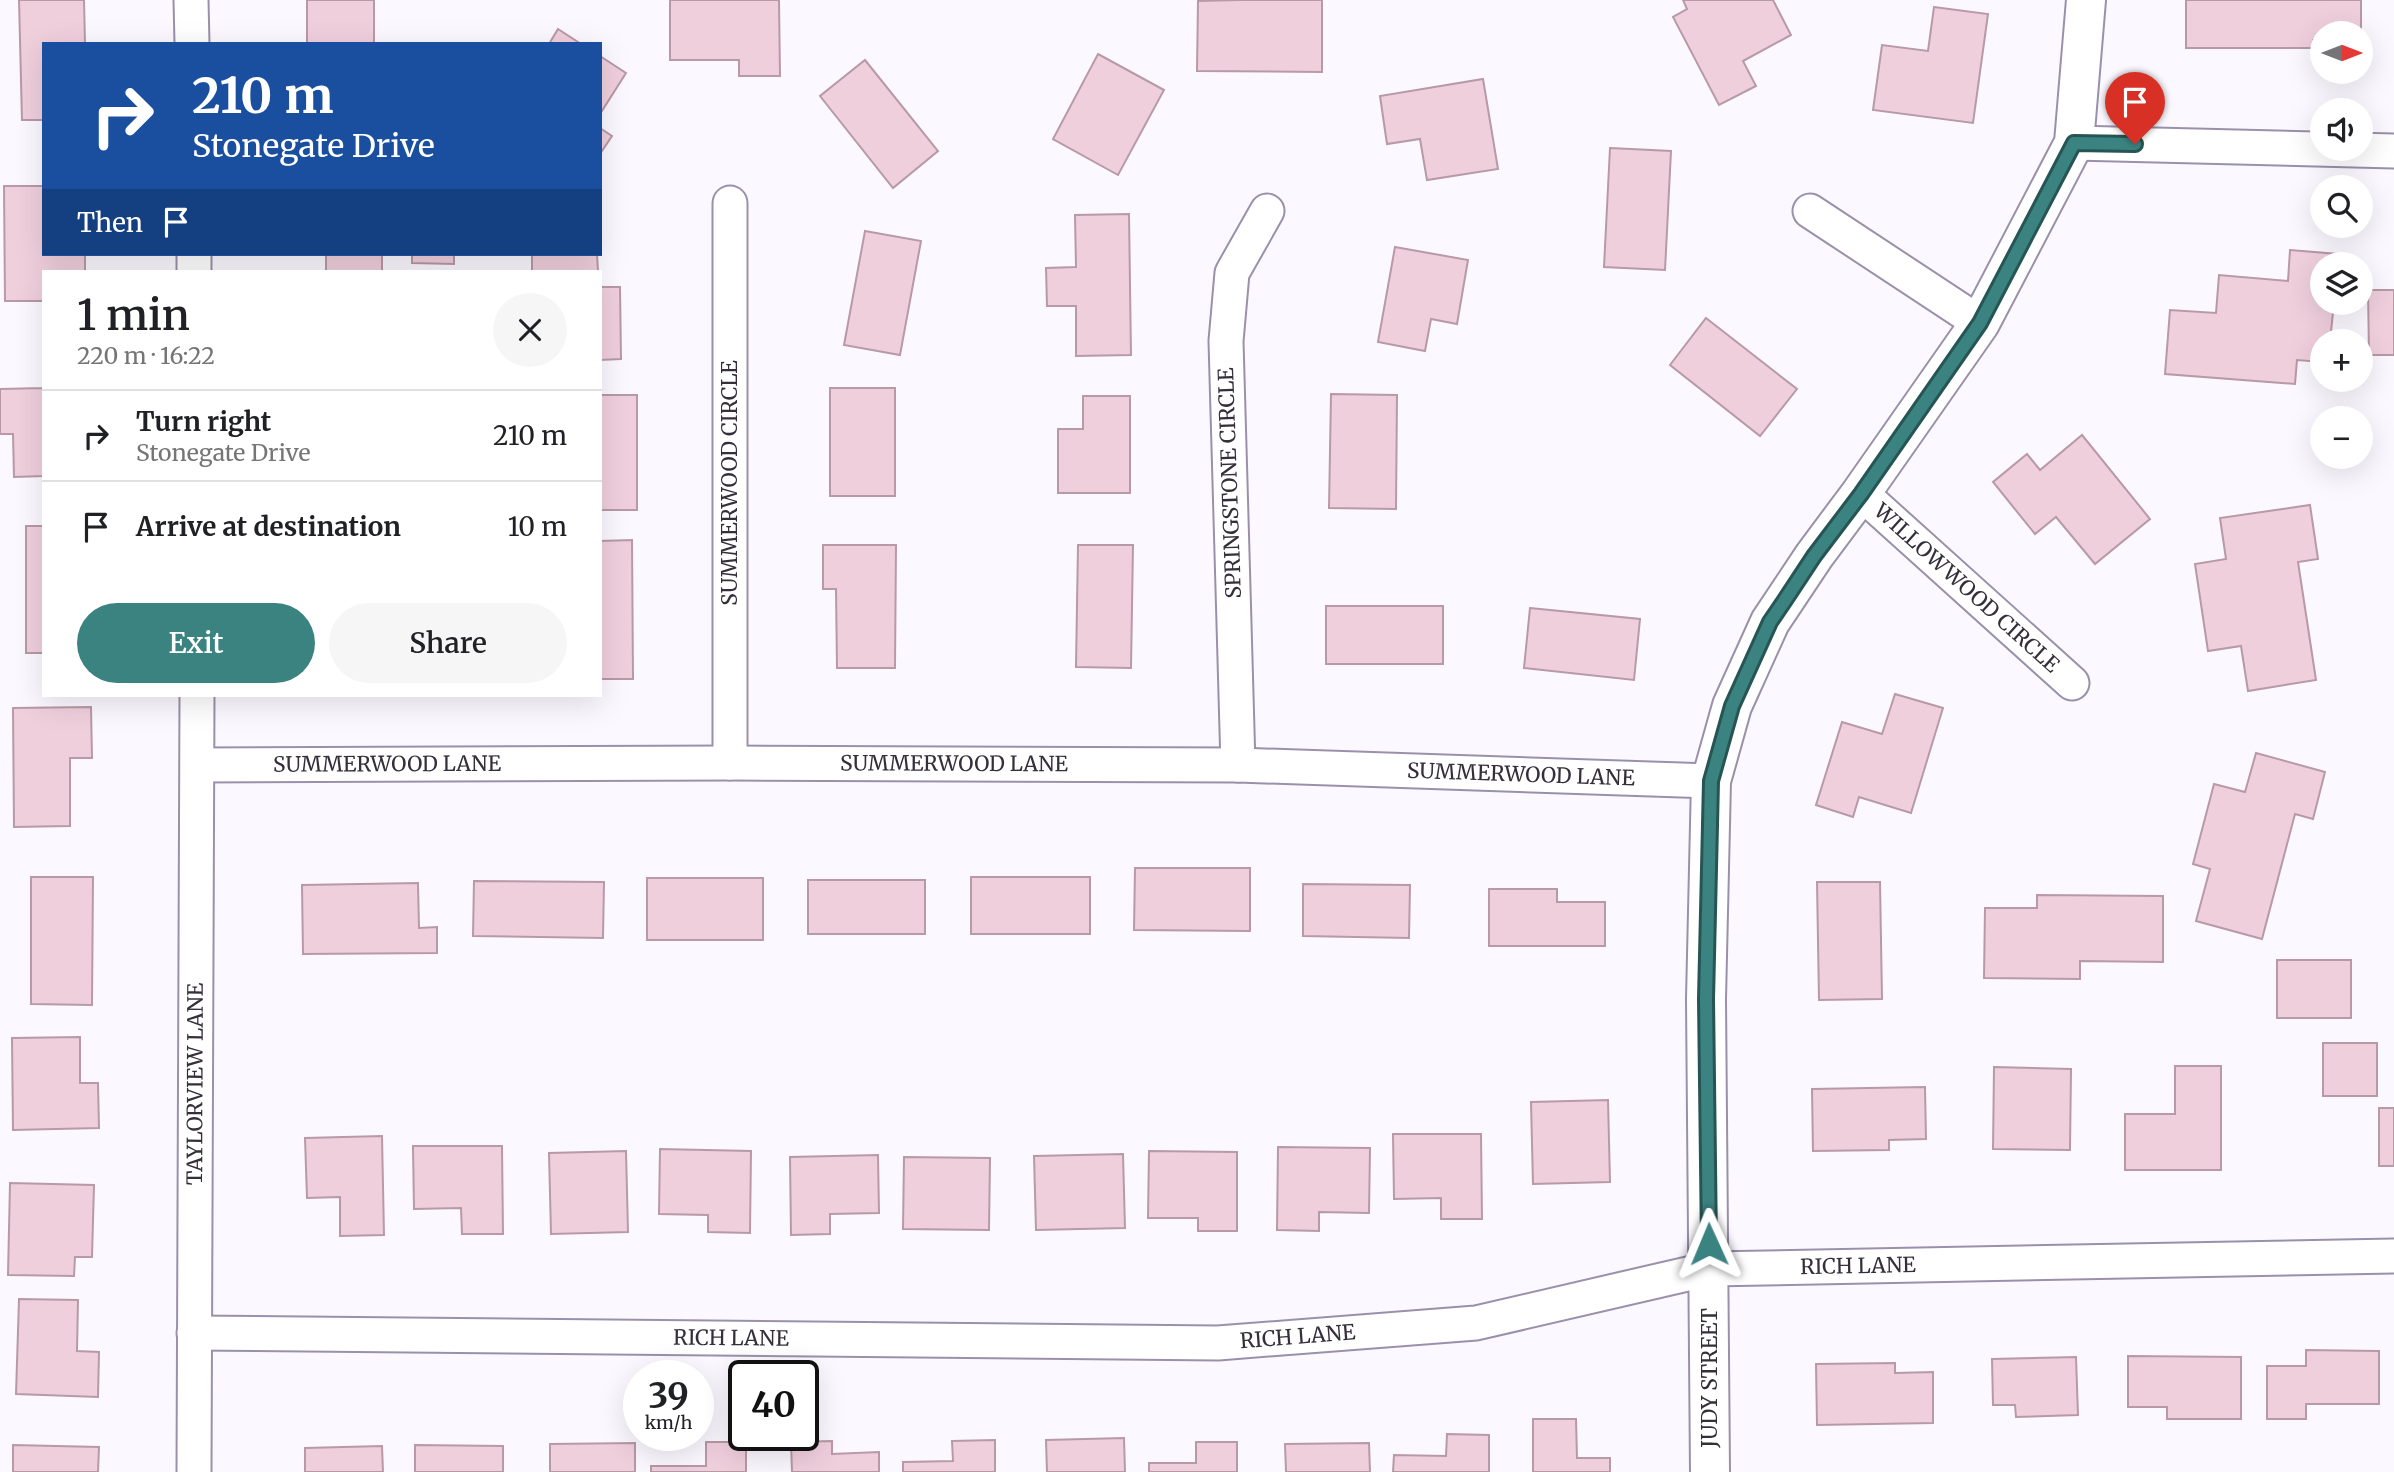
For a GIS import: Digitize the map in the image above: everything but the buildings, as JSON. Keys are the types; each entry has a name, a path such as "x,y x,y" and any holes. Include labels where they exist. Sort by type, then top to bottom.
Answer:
{"street":[{"path":"191,0 192,42"},
{"name":"JUDY STREET","path":"1710,1472 1706,999 1711,781 1732,706 1770,622 1980,323 2074,143 2087,0"},
{"path":"2074,143 2394,151"},
{"name":"SUMMERWOOD CIRCLE","path":"730,203 730,763"},
{"name":"SPRINGSTONE CIRCLE","path":"1237,765 1226,341 1232,272 1268,211"},
{"path":"1810,211 1980,323"},
{"name":"WILLOWWOOD CIRCLE","path":"1861,494 2072,683"},
{"name":"TAYLORVIEW LANE","path":"194,1472 197,697"},
{"name":"SUMMERWOOD LANE","path":"198,765 1237,765 1711,781"},
{"name":"RICH LANE","path":"194,1333 1218,1343 1476,1323 1709,1269 2394,1256"}],"route":[{"path":"1709,1244 1706,999 1711,781 1732,706 1770,622 1980,323 2074,143 2135,144"}]}
